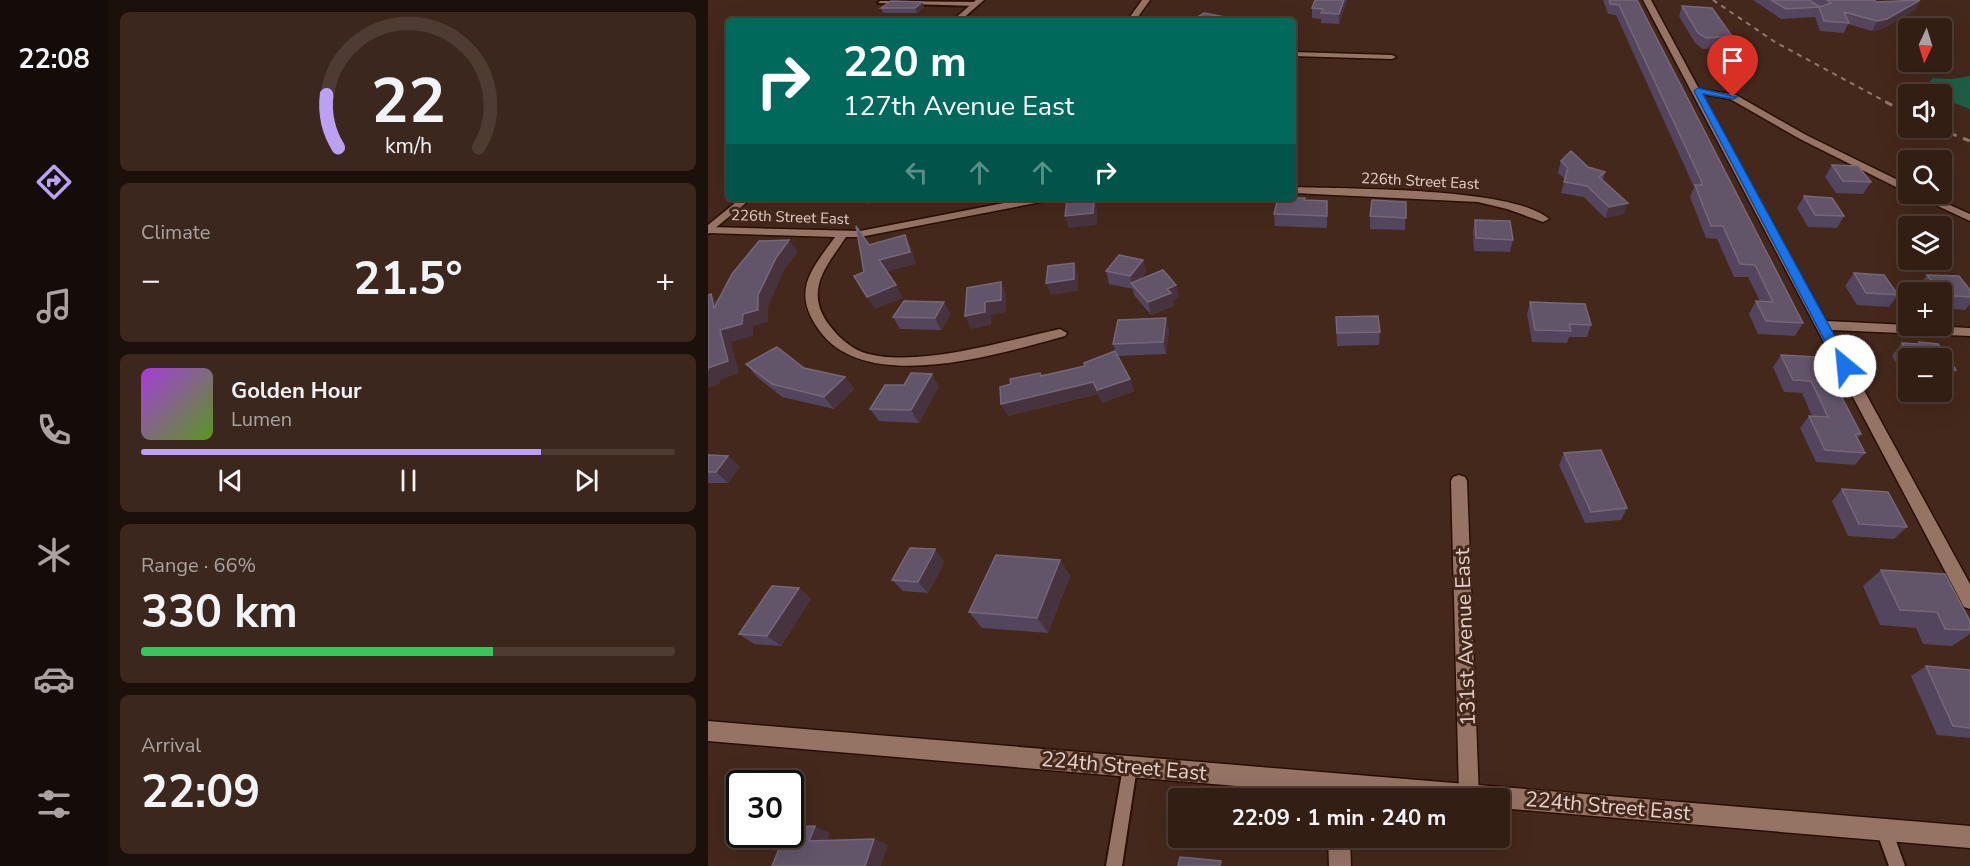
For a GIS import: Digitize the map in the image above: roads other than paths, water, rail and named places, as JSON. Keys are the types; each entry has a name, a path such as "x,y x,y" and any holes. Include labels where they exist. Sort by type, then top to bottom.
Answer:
{"street":[{"path":"1133,18 1146,0"},
{"path":"1647,0 1967,592"},
{"path":"959,18 978,2"},
{"path":"1296,54 1392,57"},
{"path":"1698,91 1733,97 1803,137 1898,184"},
{"name":"226th Street East","path":"1296,190 1478,199 1510,206 1543,219"},
{"path":"709,230 743,201"},
{"name":"226th Street East","path":"709,230 842,235 890,229 994,203 1015,201"},
{"path":"1939,204 1970,218"},
{"path":"842,235 818,270 809,298 810,307 831,336 858,356 886,361 921,360 1060,333"},
{"path":"1823,325 1970,332"},
{"name":"131st Avenue East","path":"1459,481 1470,788"},
{"name":"224th Street East","path":"708,731 1130,767 1313,788"},
{"name":"224th Street East","path":"1510,797 1970,837"},
{"path":"1340,848 1340,866"}],"lane":[{"path":"880,2 978,2"},
{"path":"1114,866 1130,767"},
{"path":"1884,829 1897,866"}],"railway":[{"path":"1713,0 1775,42 1888,103"},
{"path":"1886,102 1898,109"},
{"path":"1952,134 1970,141"}]}
